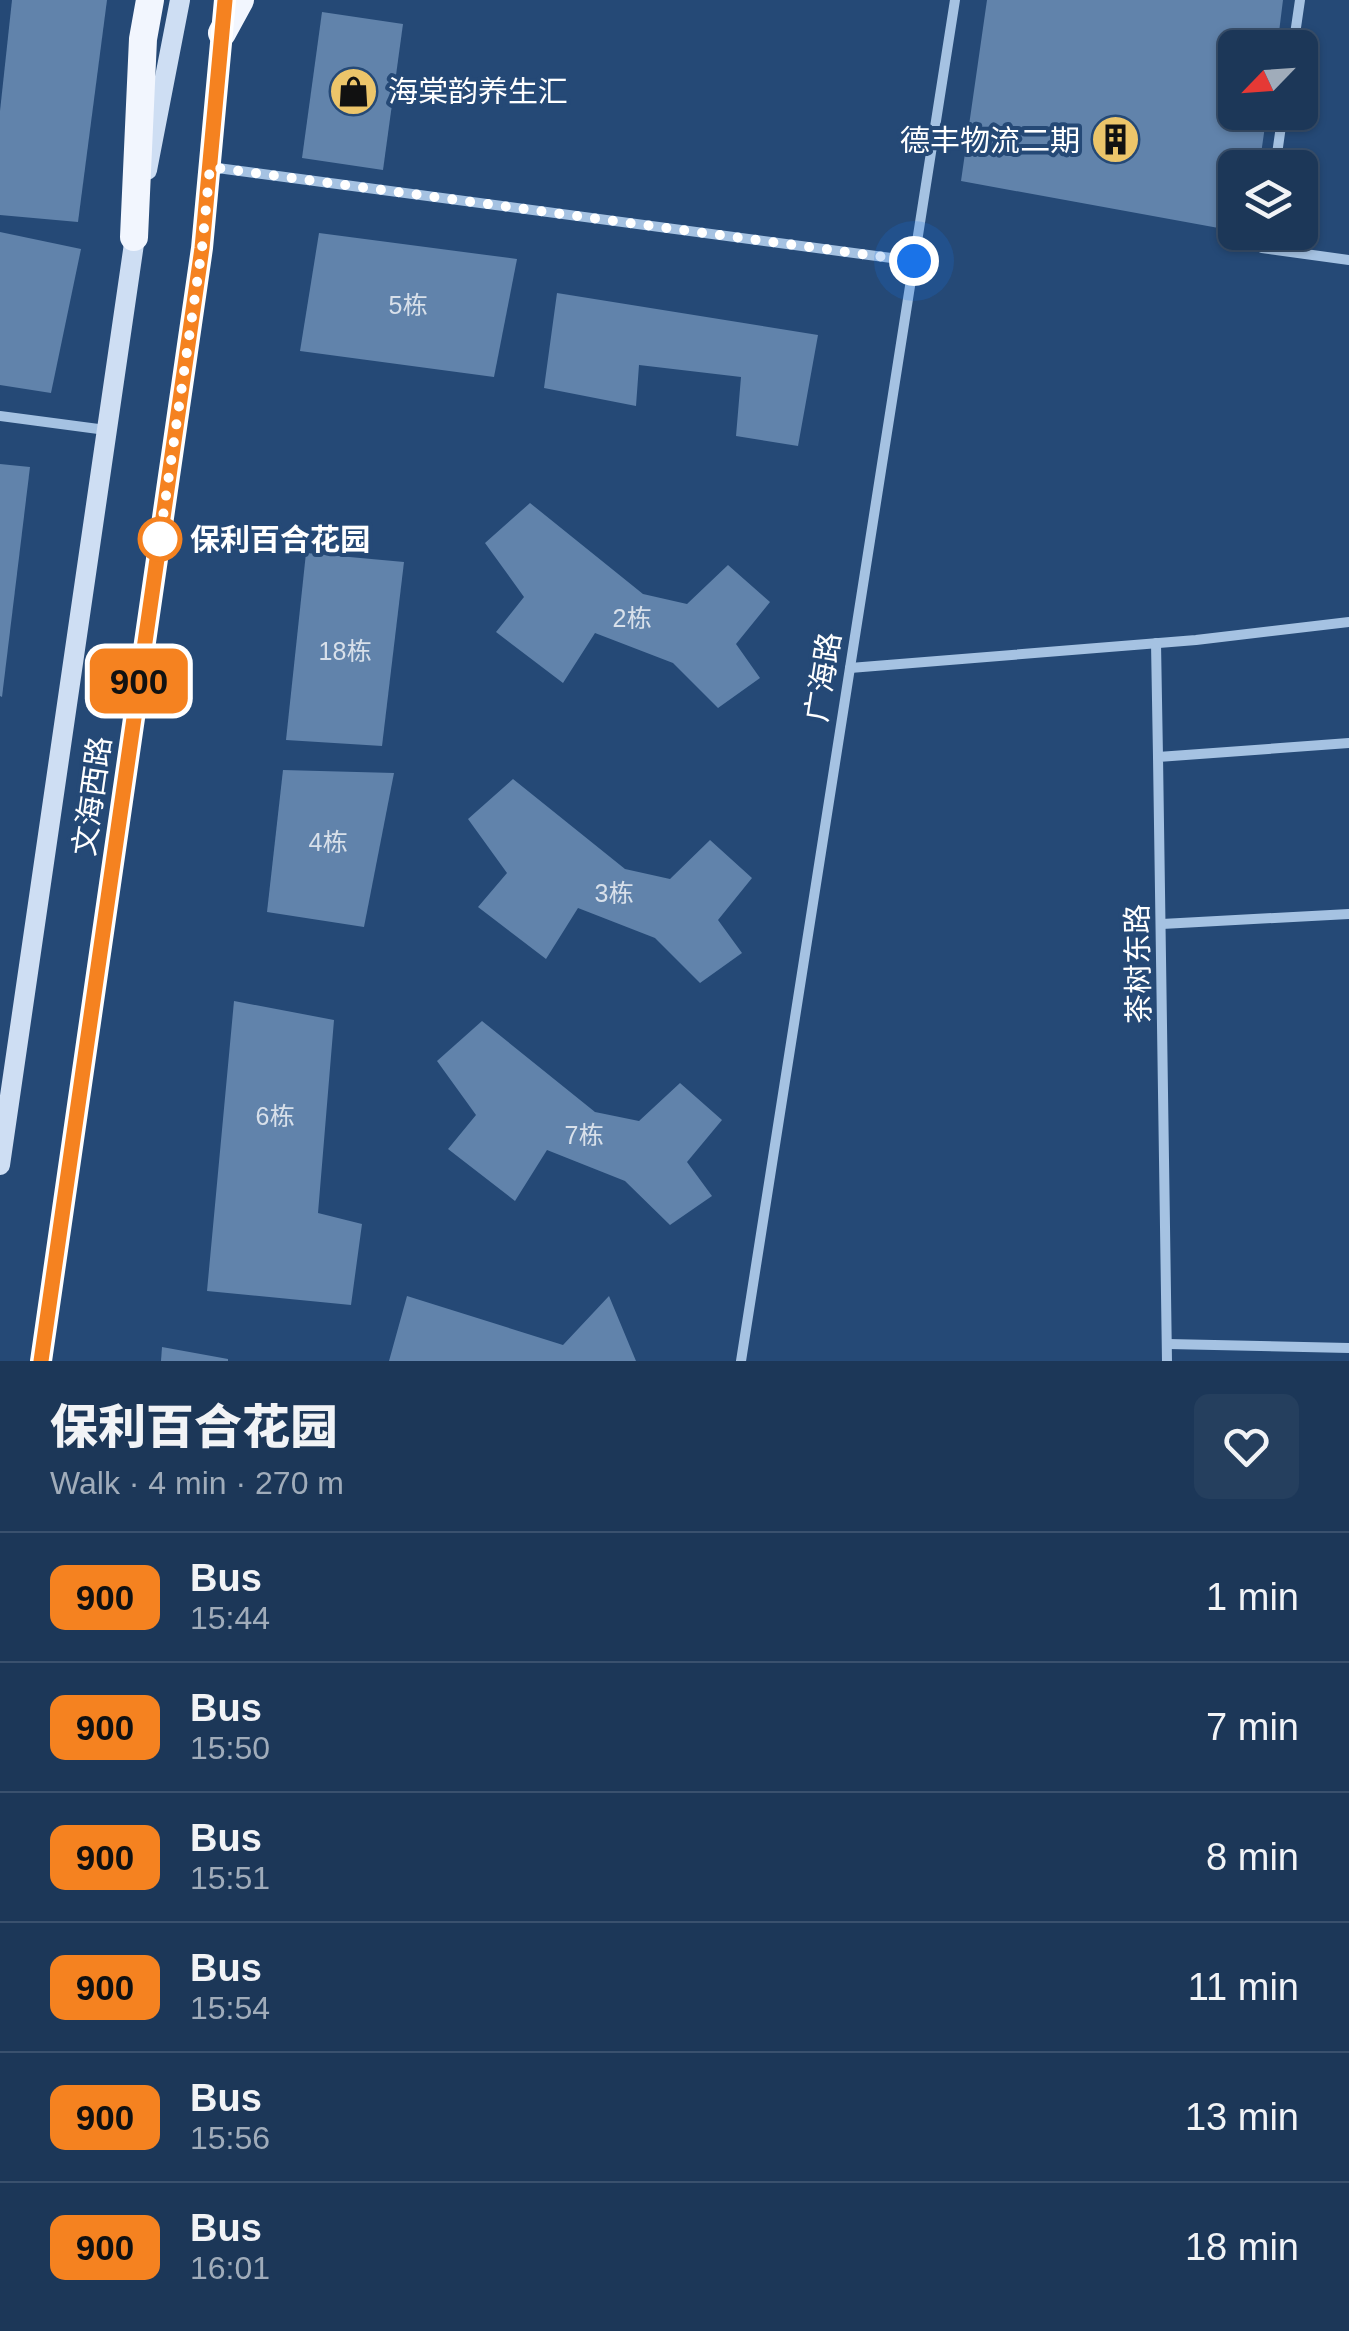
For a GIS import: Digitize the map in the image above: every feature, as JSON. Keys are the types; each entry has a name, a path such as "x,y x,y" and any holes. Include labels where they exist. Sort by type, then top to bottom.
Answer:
{"highway":[{"path":"134,236 144,39 150,0"},
{"path":"222,33 240,0"}],"main road":[{"name":"文海西路","path":"0,1165 134,236 180,0"},
{"name":"文海西路","path":"41,1361 202,248 225,0"}],"street":[{"name":"广海路","path":"741,1361 955,0"},
{"path":"1296,30 1300,0"},
{"path":"210,167 914,261"},
{"path":"1276,250 1349,260"},
{"path":"0,416 106,430"},
{"path":"850,668 1156,643 1349,622"},
{"name":"茶树东路","path":"1156,643 1166,1361"},
{"path":"1158,757 1349,743"},
{"path":"1162,924 1349,914"},
{"path":"1168,1344 1349,1348"}],"building":[{"path":"12,0 107,0 78,222 0,215 0,111"},
{"name":"德丰物流二期","path":"987,0 1283,0 1279,30 1218,30 1218,130 1264,130 1262,150 1218,150 1218,228 961,181"},
{"name":"海棠韵养生汇","path":"322,12 403,24 383,170 302,158"},
{"path":"0,232 81,249 51,393 0,385"},
{"path":"319,233 517,259 494,377 300,351"},
{"path":"557,293 818,335 798,446 736,436 741,377 639,365 636,406 544,388"},
{"path":"0,464 30,467 2,697 0,696"},
{"path":"530,503 643,594 687,604 728,565 770,602 736,644 760,678 718,708 673,663 595,633 563,683 496,632 524,597 485,543"},
{"path":"306,553 404,562 382,746 286,740"},
{"path":"283,770 394,773 364,927 267,912"},
{"path":"513,779 625,869 670,879 710,840 752,878 718,920 742,953 700,983 655,938 578,908 546,959 478,907 507,873 468,819"},
{"path":"234,1001 334,1020 318,1213 362,1224 351,1305 207,1291"},
{"path":"482,1021 595,1112 639,1121 680,1083 722,1120 687,1162 712,1196 670,1225 625,1181 547,1150 515,1201 448,1149 476,1115 437,1061"},
{"path":"407,1296 563,1345 609,1296 636,1361 389,1361"},
{"path":"162,1347 228,1359 228,1361 161,1361"}],"bus line":[{"name":"900","path":"41,1361 202,248 225,0"}],"place":[{"name":"海棠韵养生汇","path":"353,91"},
{"name":"德丰物流二期","path":"1115,140"},
{"name":"保利百合花园","path":"160,539"}],"route":[{"path":"160,539 159,544 210,167 914,261"}]}
